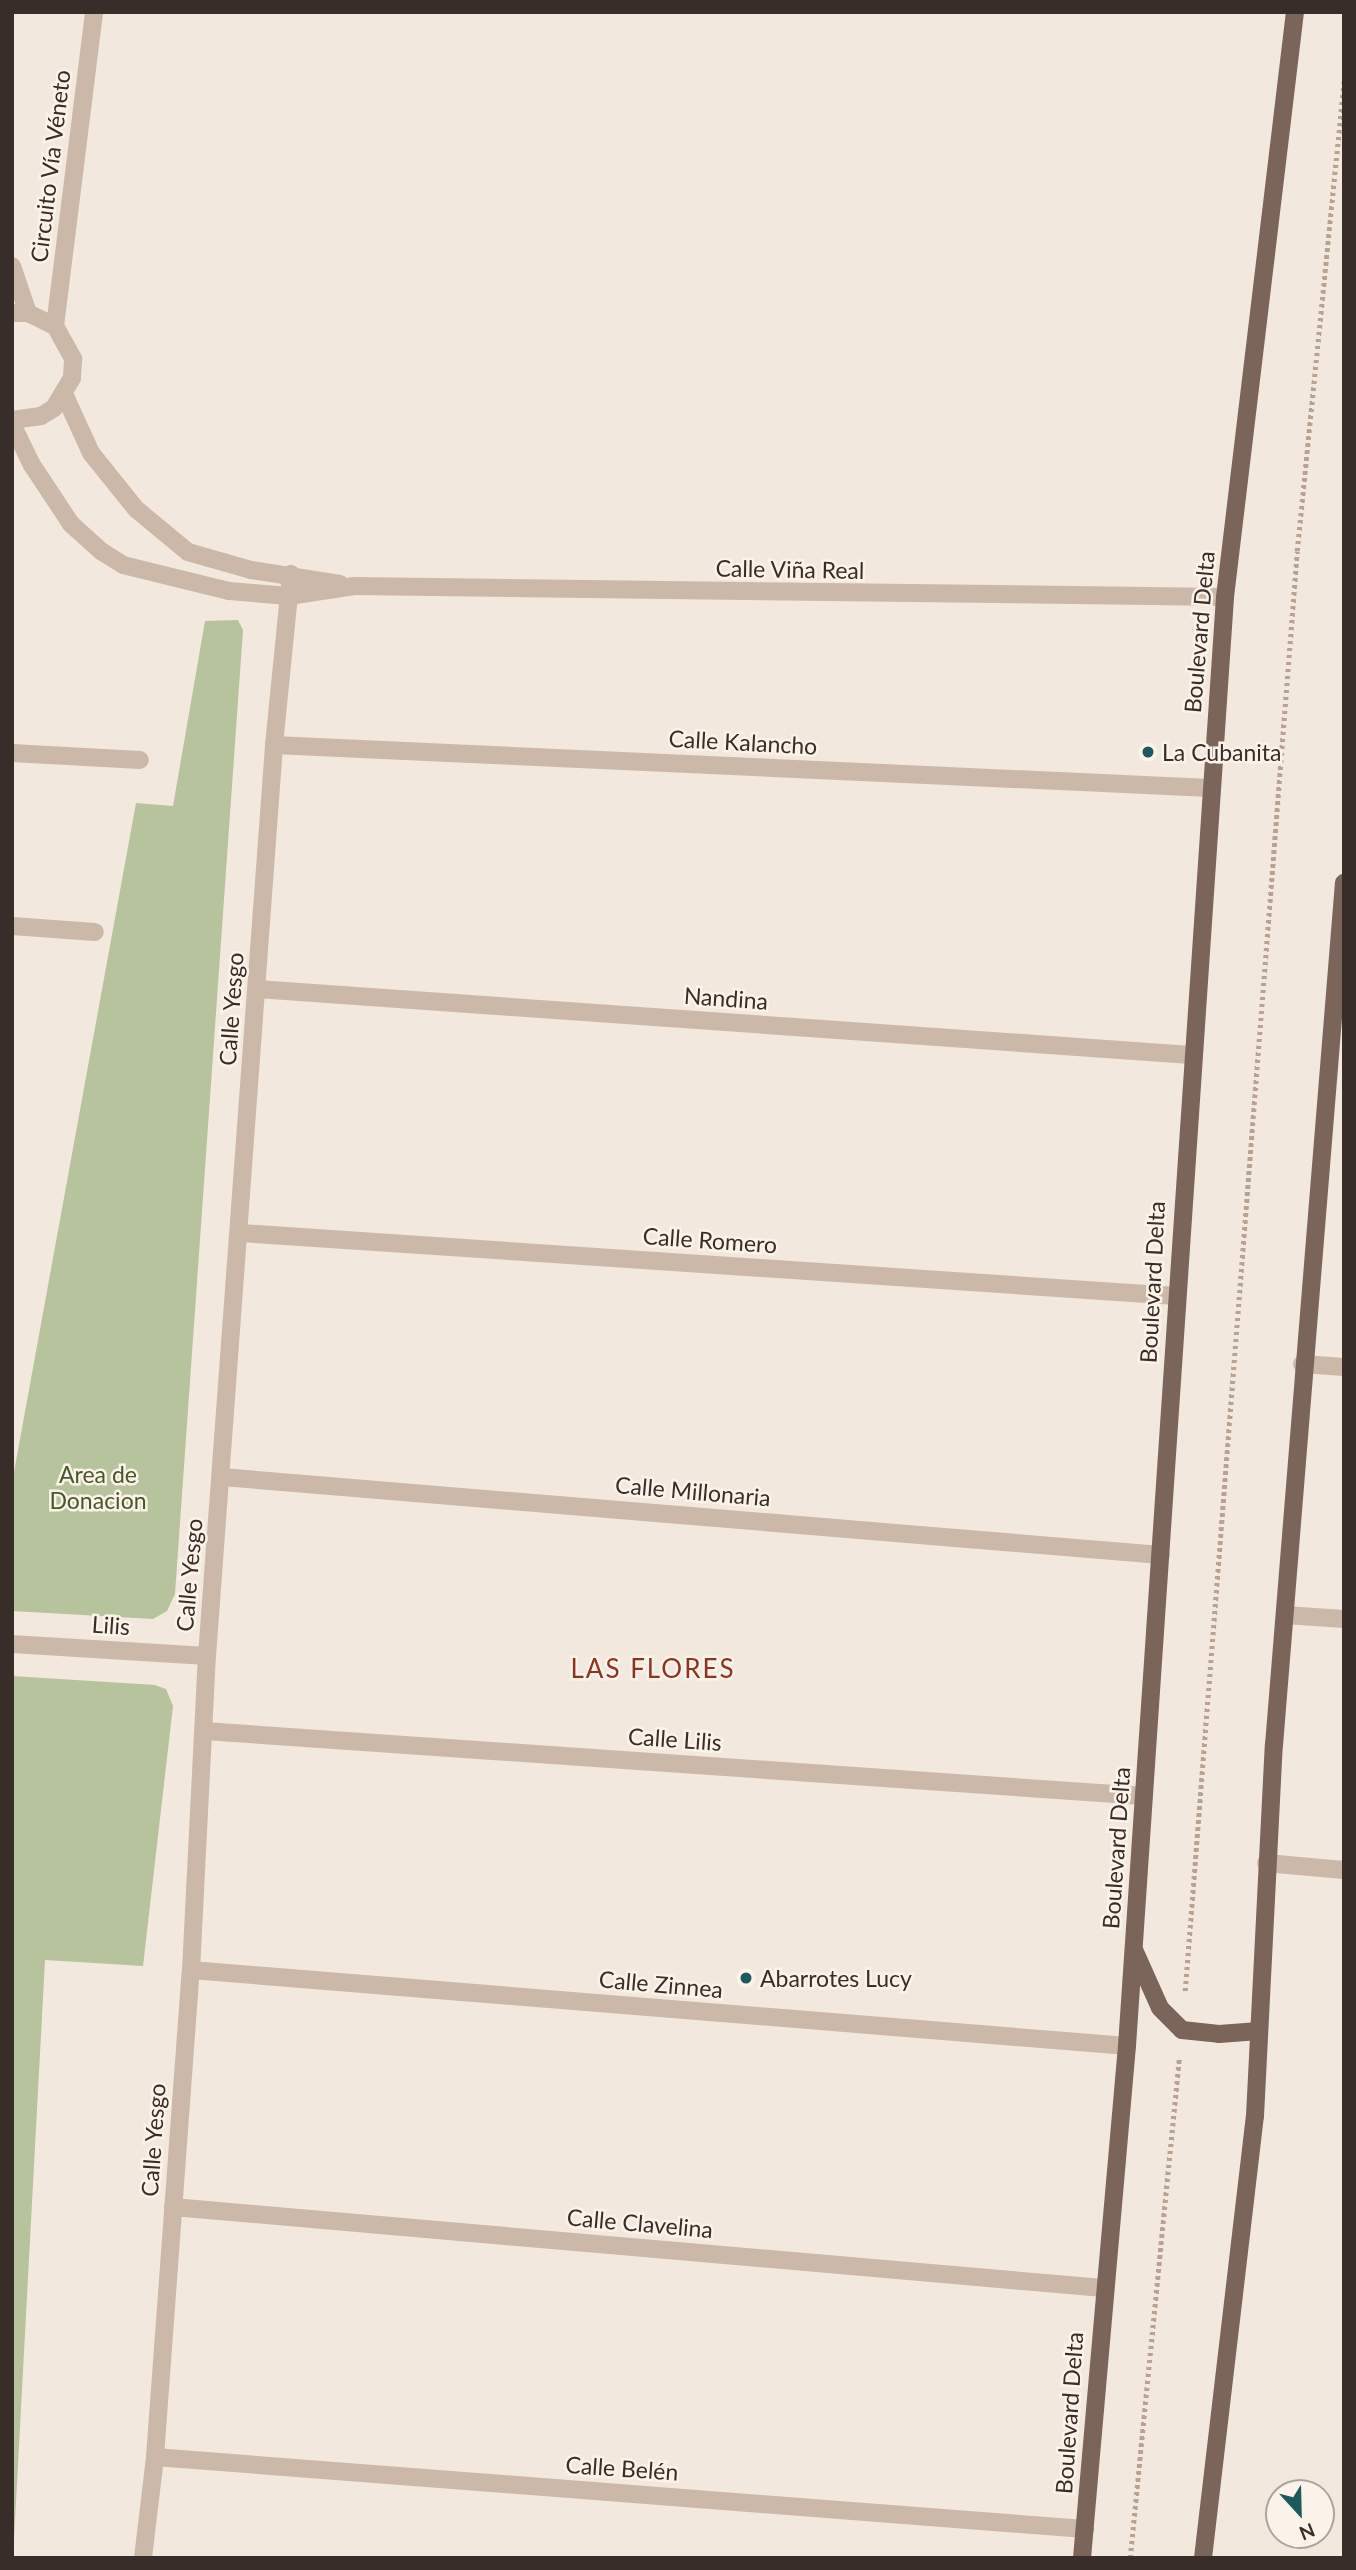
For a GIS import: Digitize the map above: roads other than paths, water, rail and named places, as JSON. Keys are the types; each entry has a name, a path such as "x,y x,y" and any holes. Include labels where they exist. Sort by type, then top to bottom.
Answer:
{"main road":[{"name":"Boulevard Delta","path":"1082,2558 1103,2288 1127,2046 1161,1555 1191,1055 1225,597 1295,12"},
{"path":"1203,2558 1255,2116 1266,1863 1302,1364 1344,883"},
{"path":"1134,1949 1160,2008 1182,2031 1259,2031"}],"street":[{"name":"Circuito Vía Véneto","path":"55,326 94,12"},
{"path":"12,267 20,313 55,326 72,359 72,378 65,396 41,416 12,422 32,465 71,524 124,565 185,583 289,596"},
{"path":"65,396 91,453 162,534 208,560 291,574"},
{"path":"12,462 32,465"},
{"name":"Calle Viña Real","path":"291,574 354,586"},
{"name":"Calle Yesgo","path":"143,2558 155,2457 191,1970 207,1656 274,745 291,574"},
{"name":"Calle Viña Real","path":"289,596 354,586 1225,597"},
{"name":"Calle Kalancho","path":"274,745 1210,789"},
{"path":"12,753 141,760"},
{"path":"12,926 95,932"},
{"name":"Nandina","path":"257,989 1191,1055"},
{"name":"Calle Romero","path":"240,1233 1176,1296"},
{"path":"1302,1364 1344,1367"},
{"name":"Calle Millonaria","path":"222,1477 1161,1555"},
{"path":"1285,1615 1344,1619"},
{"name":"Lilis","path":"12,1644 207,1656"},
{"name":"Calle Lilis","path":"204,1731 1144,1796"},
{"path":"1266,1863 1344,1870"},
{"name":"Calle Zinnea","path":"191,1970 1127,2046"},
{"name":"Calle Clavelina","path":"173,2207 1103,2288"},
{"name":"Calle Belén","path":"155,2457 1085,2529"}],"place":[{"name":"La Cubanita","path":"1148,752"},
{"name":"Abarrotes Lucy","path":"746,1978"}],"district":[{"name":"LAS FLORES","path":"653,1669"}],"park label":[{"name":"Area de Donacion","path":"98,1487"}]}
